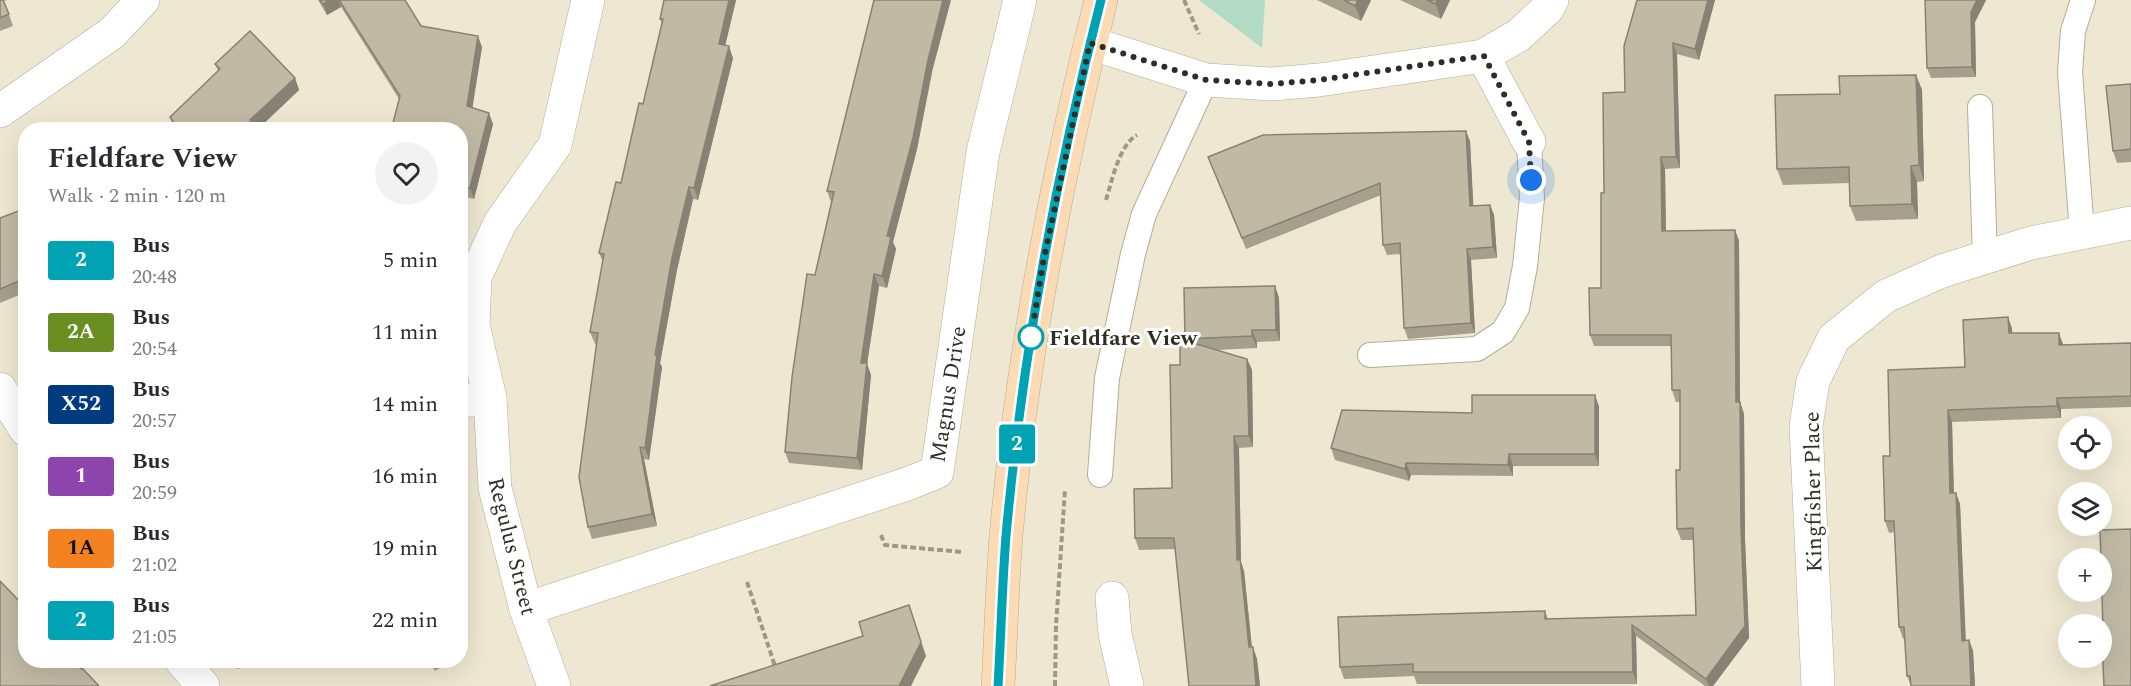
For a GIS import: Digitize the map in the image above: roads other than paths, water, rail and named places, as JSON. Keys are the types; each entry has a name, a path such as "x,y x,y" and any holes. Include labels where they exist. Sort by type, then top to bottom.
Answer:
{"street":[{"path":"0,111 112,33 143,0"},
{"name":"Regulus Street","path":"554,686 526,609 475,399 473,324 475,277 500,223 555,145 588,0"},
{"name":"Magnus Drive","path":"526,609 908,484 937,471 983,152 1020,0"},
{"path":"998,686 1006,537 1025,374 1043,263 1101,0"},
{"path":"1090,43 1206,80 1272,84 1319,80 1484,56 1519,34 1547,9 1552,0"},
{"path":"1484,56 1529,142"},
{"name":"Kingfisher Place","path":"1818,686 1806,426 1813,381 1833,338 1886,296 1942,271 2031,243 2131,223"},
{"path":"1112,598 1115,634 1127,686"},
{"path":"188,668 203,686"}],"lane":[{"path":"2082,233 2070,72 2073,30 2083,0"},
{"path":"1100,475 1107,378 1133,254 1144,214 1206,80"},
{"path":"1980,107 1985,258"},
{"path":"1370,355 1477,349 1503,332 1517,308 1525,266 1532,198 1529,142"}],"place":[{"name":"Fieldfare View","path":"1031,337"}]}
